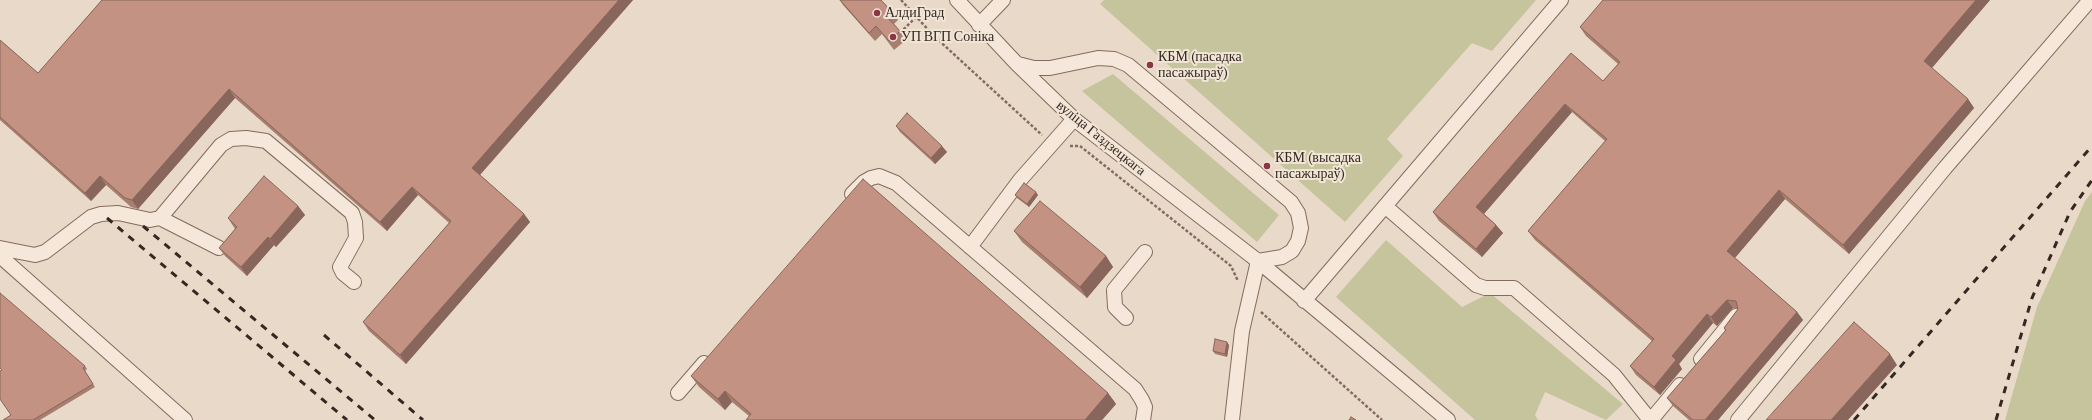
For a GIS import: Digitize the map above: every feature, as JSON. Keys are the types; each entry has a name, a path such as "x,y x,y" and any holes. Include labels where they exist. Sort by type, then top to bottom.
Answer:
{"street":[{"name":"вуліца Газдзецкага","path":"957,0 1017,64 1074,119 1258,262 1448,420"},
{"path":"979,25 1003,0"},
{"path":"1304,300 1561,0"},
{"path":"1738,420 1945,168 2090,0"},
{"path":"1017,64 1034,68 1050,68 1098,58 1114,59 1128,65 1291,202 1298,213 1301,228 1298,241 1292,251 1282,258 1258,262 1242,331 1232,420"},
{"path":"970,248 1020,180 1074,119"},
{"path":"160,218 220,145 231,139 246,138 266,141 352,213 355,222 356,238 340,267 343,273 354,282"},
{"path":"843,204 864,182 879,176 888,178 896,183 1135,389 1145,407 1143,420"},
{"path":"1385,206 1476,285 1485,288 1514,288 1614,375 1650,420 1736,316"},
{"path":"0,248 35,255 45,252 91,217 101,214 118,213 150,220 160,218 219,248"},
{"path":"1126,318 1115,307 1114,290 1145,252"},
{"path":"0,256 186,420"},
{"path":"678,393 714,352"}],"path":[{"path":"901,0 934,36 1052,144 1080,146 1231,266 1248,301 1382,420"},
{"path":"900,33 916,17"}],"shaded area":[{"path":"1104,0 1536,0 1492,51 1472,43 1387,139 1403,156 1345,222 1100,4"},
{"path":"1113,74 1279,215 1257,242 1082,91"},
{"path":"2092,192 2092,420 2005,420 2037,307 2085,201"},
{"path":"1386,240 1462,307 1490,293 1623,404 1606,420 1545,392 1535,415 1538,420 1475,420 1336,297"}],"building":[{"path":"102,0 619,0 472,168 524,214 400,355 363,322 451,221 412,187 380,222 229,89 132,200 125,198 100,176 85,193 0,117 0,40 38,73"},
{"path":"840,0 881,0 892,12 887,17 900,31 889,41 876,26 869,33"},
{"path":"1603,0 1976,0 1924,61 1968,99 1843,245 1779,190 1727,251 1797,312 1705,420 1693,420 1667,398 1726,330 1724,328 1738,309 1736,301 1727,300 1711,317 1707,314 1672,356 1676,360 1654,387 1630,366 1654,339 1528,231 1607,139 1565,104 1476,207 1496,225 1476,249 1433,212 1571,53 1603,81 1620,62 1580,27"},
{"path":"907,113 942,146 931,158 896,126"},
{"path":"264,176 298,206 270,239 268,237 241,267 219,248 237,227 228,218"},
{"path":"863,179 1108,393 1085,420 746,420 751,414 725,391 718,399 691,376"},
{"path":"1024,183 1036,192 1027,204 1015,195"},
{"path":"1040,201 1106,256 1080,287 1014,231"},
{"path":"0,293 85,366 83,368 93,384 33,420 3,420 11,415 0,399 0,371 2,370 0,368"},
{"path":"1854,322 1890,354 1831,420 1766,420"},
{"path":"1215,339 1227,342 1225,354 1213,351"},
{"path":"1351,417 1356,420 1349,420"}],"railway":[{"path":"1854,420 2092,146"},
{"path":"1996,420 2032,298 2070,212 2092,180"},
{"path":"107,218 347,420"},
{"path":"143,226 375,420"},
{"path":"324,335 423,420"}],"place":[{"name":"АлдиГрад","path":"877,13"},
{"name":"УП ВГП Соніка","path":"893,37"},
{"name":"КБМ (пасадка пасажыраў)","path":"1150,65"},
{"name":"КБМ (высадка пасажыраў)","path":"1267,166"}]}
